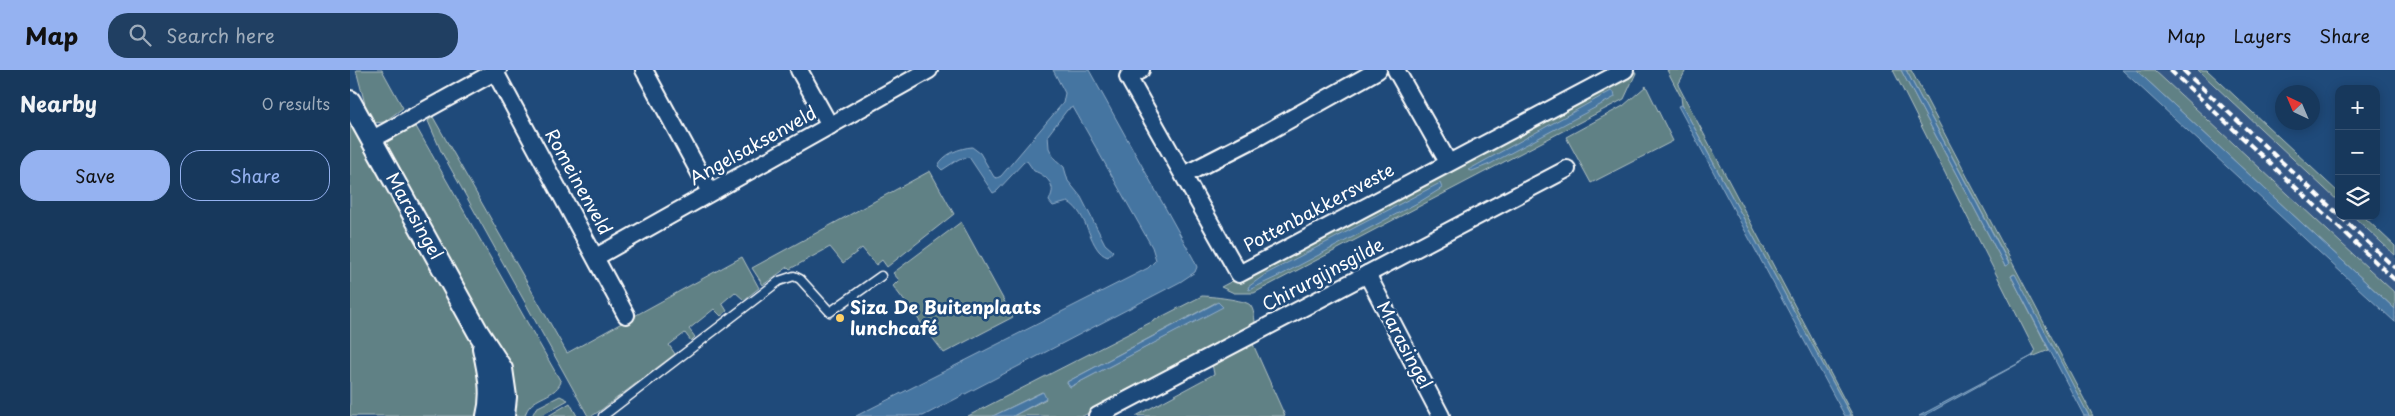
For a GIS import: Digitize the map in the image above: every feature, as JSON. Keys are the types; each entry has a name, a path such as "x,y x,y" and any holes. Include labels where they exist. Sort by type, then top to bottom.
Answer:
{"street":[{"path":"644,70 710,192"},
{"path":"799,70 830,126"},
{"name":"Angelsaksenveld","path":"596,257 928,70"},
{"path":"1132,72 1184,174 1260,136 1378,70"},
{"path":"1396,70 1448,162 1625,70"},
{"path":"372,140 496,71"},
{"name":"Romeinenveld","path":"496,71 626,315"},
{"name":"Marasingel","path":"350,101 478,332 502,370 506,397 504,416"},
{"name":"Pottenbakkersveste","path":"1184,174 1239,274 1448,162"},
{"name":"Chirurgijnsgilde","path":"1097,416 1567,169"},
{"name":"Marasingel","path":"1367,274 1442,416"},
{"name":"Marasingel","path":"478,332 489,381 489,406 486,416"}],"lane":[{"path":"603,416 779,281 794,276 800,279 830,312 881,276"}],"shaded area":[{"path":"1053,70 1089,70 1193,258 1197,267 1195,272 1180,282 923,416 856,416 1148,268 1156,260 1152,247 1073,107 1067,110 1048,135 1049,148 1054,158 1064,167 1068,181 1081,197 1105,244 1113,251 1108,257 1097,248 1075,207 1068,202 1053,206 1049,201 1052,193 1050,182 1043,175 1034,171 1027,161 993,193 969,157 959,159 942,170 938,166 952,152 972,147 980,153 994,177 1001,176 1063,103 1065,93"},
{"path":"1901,70 1906,70 2009,264 2005,266"},
{"path":"2122,70 2136,70 2395,309 2395,322"},
{"path":"2154,70 2198,70 2335,198 2335,220 2357,220 2395,255 2395,293"},
{"path":"1611,91 1614,92 1615,97 1490,164 1472,171 1468,170"},
{"path":"1682,105 1851,416 1845,416 1835,398 1678,106"},
{"path":"1440,183 1442,188 1421,201 1249,290 1248,287 1266,274"},
{"path":"2015,274 2089,416 2084,416 2011,276"},
{"path":"1218,302 1223,307 1070,387 1067,382"},
{"path":"2034,355 1924,416 1919,416"},
{"path":"1043,392 1046,398 1013,416 993,416"}],"green space":[{"path":"356,70 382,70 403,108 384,122 374,123 365,104"},
{"path":"1667,70 1686,70 1678,85 1853,416 1851,416 1682,105 1681,97"},
{"path":"1893,70 1901,70 2005,266 2009,263 1906,70 1911,70 2093,416 2089,416 2014,274 2011,276 2049,350 2032,357 2035,351"},
{"path":"2136,70 2154,70 2395,293 2395,309"},
{"path":"2198,70 2207,70 2335,189 2335,198"},
{"path":"1629,72 1636,73 1624,99 1254,293 1234,293 1221,287"},
{"path":"1646,86 1673,141 1591,183 1566,137 1623,106"},
{"path":"433,117 567,353 742,257 759,288 744,300 735,292 722,303 727,311 721,316 714,309 689,329 695,337 691,341 685,333 669,345 675,354 601,410 592,416 588,416 441,151 428,121"},
{"path":"414,123 561,382 553,392 531,405 527,409 525,416 515,416 386,149 387,140"},
{"path":"354,125 473,338 484,376 481,416 350,416 350,128"},
{"path":"930,171 954,214 887,267 882,260 876,265 862,248 843,263 830,247 790,269 788,267 763,285 752,268"},
{"path":"2357,220 2367,220 2395,246 2395,255"},
{"path":"961,222 1013,317 944,353 893,286 899,280 893,273"},
{"path":"1202,296 1242,301 1250,305 1254,314 1255,324 1083,416 1013,416 1046,399 1042,392 993,416 968,416","holes":["1215,303 1222,307 1070,387 1067,382"]},
{"path":"1252,342 1285,416 1136,416 1214,374 1212,364"},
{"path":"560,396 568,400 540,416 532,416 536,408"},
{"path":"570,403 577,416 548,416"}],"railway":[{"path":"2170,70 2395,280"},
{"path":"2183,70 2335,211"},
{"path":"2344,220 2395,268"}],"place":[{"name":"Siza De Buitenplaats lunchcafé","path":"840,318"}]}
